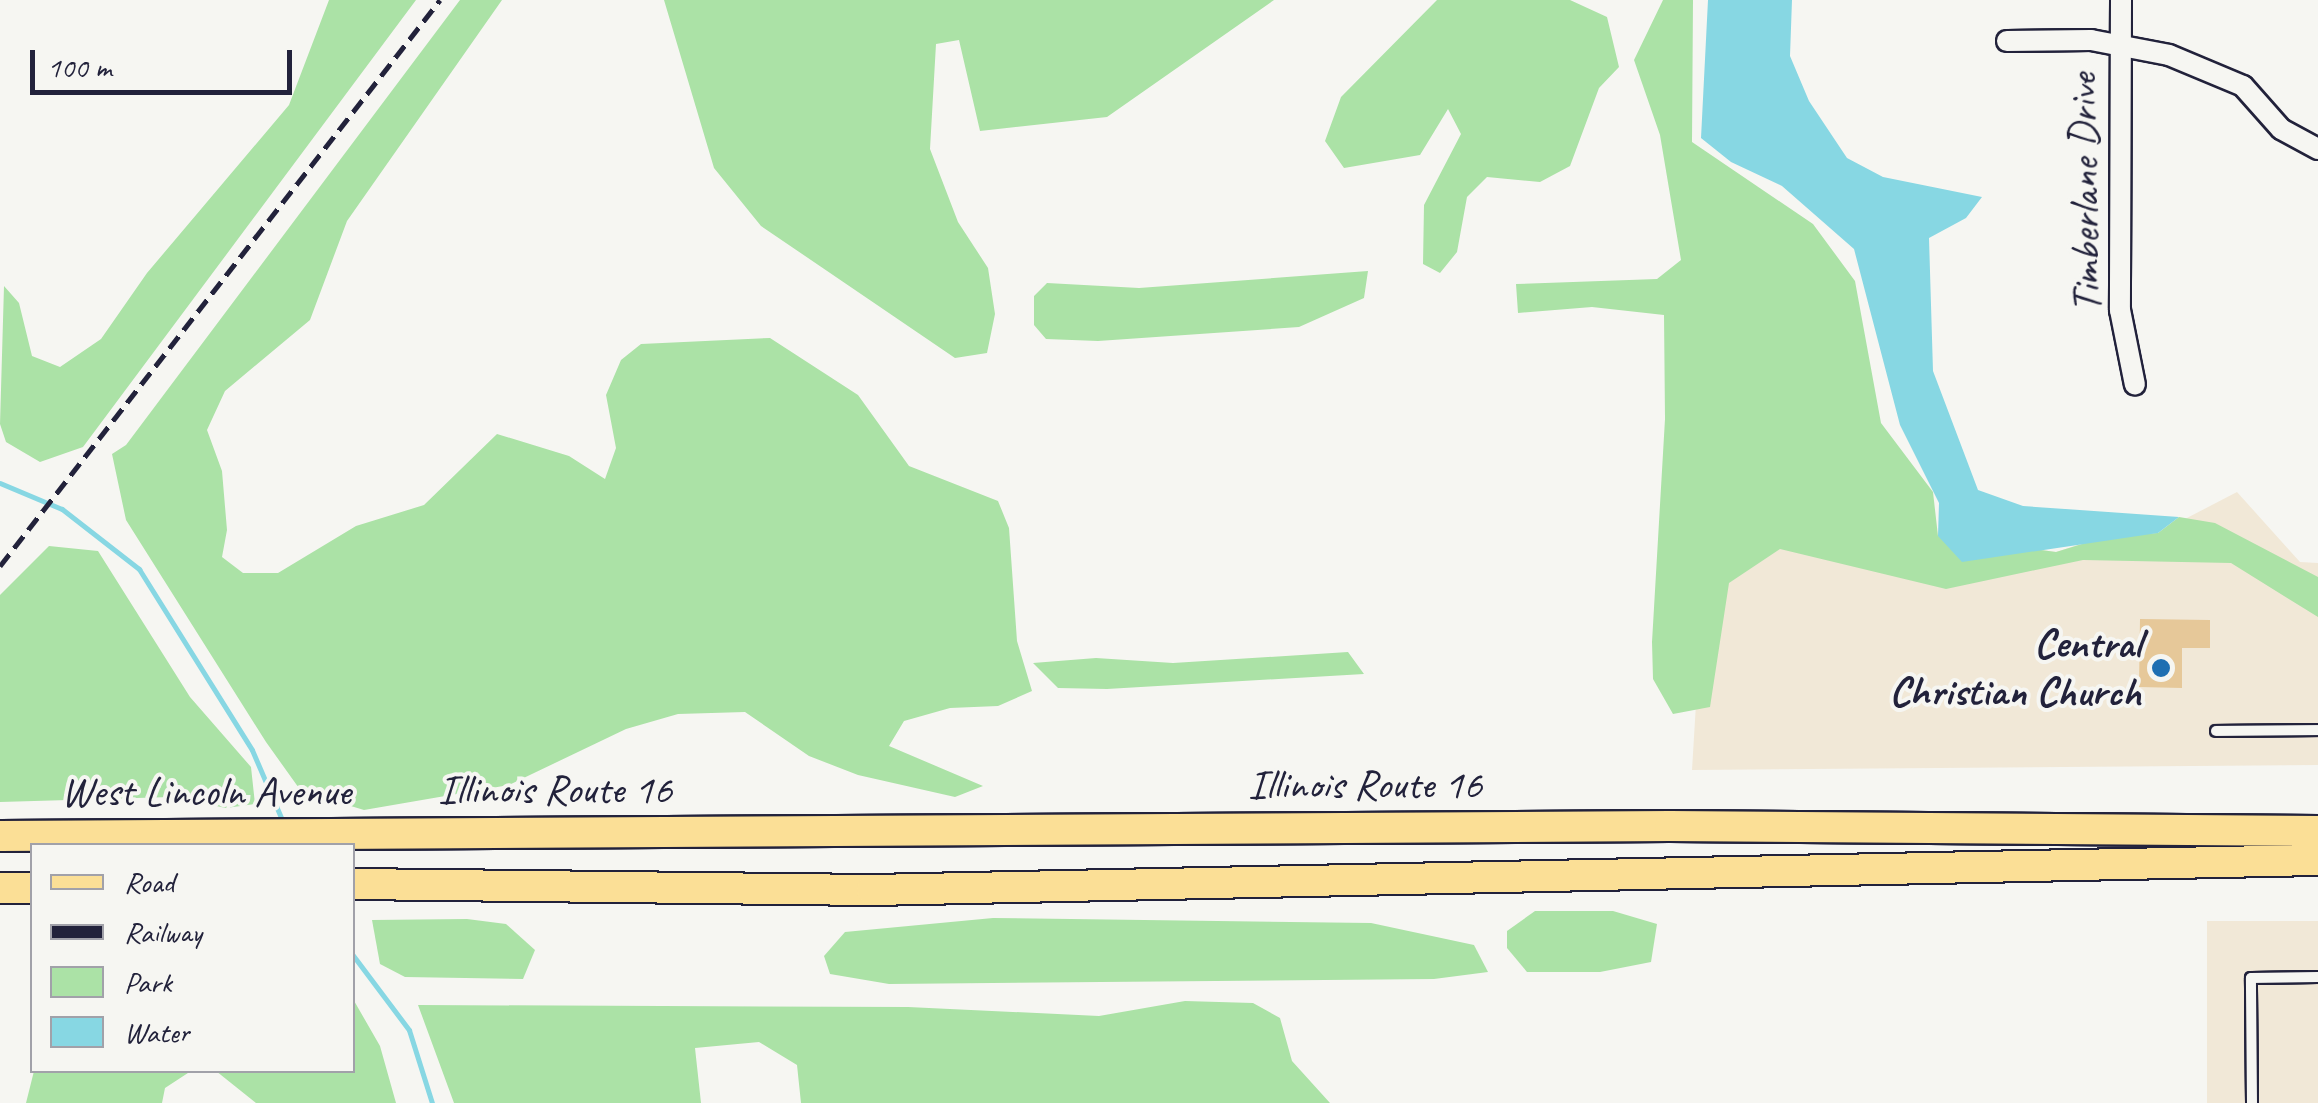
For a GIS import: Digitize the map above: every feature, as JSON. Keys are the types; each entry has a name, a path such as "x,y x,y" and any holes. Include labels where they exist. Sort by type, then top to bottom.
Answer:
{"main road":[{"name":"Illinois Route 16","path":"412,834 1651,826 2318,832"},
{"name":"West Lincoln Avenue","path":"0,836 412,834"},
{"path":"355,884 872,890 2318,860"},
{"path":"0,888 30,888"}],"street":[{"name":"Timberlane Drive","path":"2120,0 2120,310 2135,385"},
{"path":"2007,41 2121,44 2169,55 2238,84 2282,129 2318,149"}],"lane":[{"path":"2216,732 2318,730"},
{"path":"2252,1103 2251,978 2318,978"}],"shaded area":[{"path":"2237,492 2300,562 2318,563 2318,765 1692,770 1706,538 1938,536 2056,552 2103,537 2158,533"},
{"path":"2207,921 2318,921 2318,1103 2207,1103"}],"green space":[{"path":"329,0 416,0 83,447 40,462 6,442 0,424 4,286 19,303 32,356 60,367 101,339 147,273 289,105"},
{"path":"460,0 502,0 347,221 310,320 225,391 207,430 222,471 227,530 222,557 243,573 278,573 356,526 424,505 497,434 569,456 605,479 616,448 606,395 621,360 641,344 770,338 858,395 909,466 998,501 1009,528 1017,641 1032,691 998,706 950,708 904,721 889,746 983,786 955,797 858,775 809,756 745,712 678,714 626,729 509,785 364,810 301,791 266,742 126,520 112,454 126,445"},
{"path":"664,0 1274,0 1107,117 980,131 959,40 936,44 930,149 958,222 988,268 995,314 987,353 955,358 761,226 714,168"},
{"path":"1437,0 1570,0 1607,17 1619,67 1599,88 1570,166 1540,182 1487,177 1467,197 1457,252 1440,273 1423,264 1424,205 1461,134 1448,109 1420,155 1344,168 1325,141 1341,97"},
{"path":"1663,0 1693,0 1692,142 1813,224 1855,281 1881,423 1933,492 1938,536 2056,552 2108,536 2158,533 2179,517 2215,523 2318,577 2318,617 2231,563 2083,560 1946,589 1780,549 1729,583 1710,707 1673,714 1653,679 1652,642 1665,419 1664,315 1592,307 1518,313 1516,284 1657,279 1681,260 1660,135 1634,60"},
{"path":"1368,271 1364,298 1299,327 1098,341 1046,339 1034,325 1034,296 1047,283 1139,288"},
{"path":"49,546 98,551 190,697 251,767 255,804 226,808 171,797 0,802 0,595"},
{"path":"1348,652 1364,674 1107,689 1058,688 1033,663 1096,658 1173,663"},
{"path":"1535,911 1613,911 1657,924 1651,962 1600,972 1527,972 1507,948 1507,931"},
{"path":"993,918 1371,923 1474,945 1488,972 1434,979 889,984 830,974 824,956 845,932"},
{"path":"467,919 506,924 535,950 523,979 405,977 380,964 372,920"},
{"path":"1185,1001 1253,1003 1280,1018 1292,1061 1330,1103 801,1103 797,1065 759,1042 695,1048 701,1103 454,1103 418,1005 908,1007 1099,1016"},
{"path":"355,1002 380,1046 396,1103 256,1103 218,1073 355,1073"},
{"path":"33,1073 188,1073 165,1088 162,1103 26,1103"}],"water":[{"path":"1708,0 1792,0 1790,56 1809,101 1847,158 1883,177 1982,197 1966,218 1929,238 1933,371 1978,490 2023,506 2179,517 2158,533 1962,562 1938,536 1939,503 1900,425 1854,249 1782,186 1731,162 1701,138"}],"building":[{"name":"Central Christian Church","path":"2140,619 2210,620 2210,648 2182,648 2182,688 2139,687"}],"waterway":[{"path":"0,483 62,509 139,569 252,750 283,822"},
{"path":"355,958 409,1030 432,1103"}],"railway":[{"path":"0,566 440,0"}],"place":[{"name":"Central Christian Church","path":"2161,668"}]}
